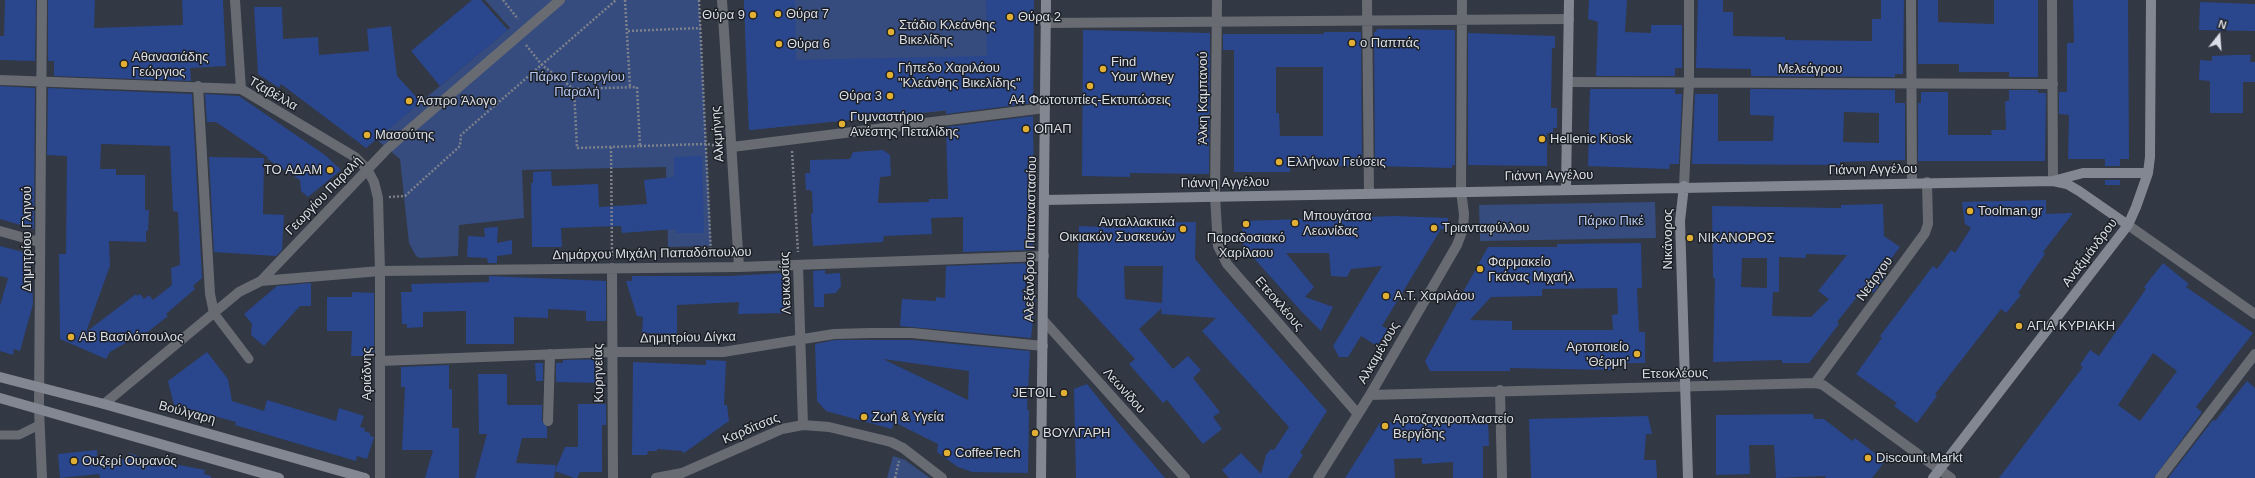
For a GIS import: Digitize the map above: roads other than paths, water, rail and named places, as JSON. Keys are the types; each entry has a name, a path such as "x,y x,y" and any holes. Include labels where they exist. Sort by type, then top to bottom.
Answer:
{"street":[{"name":"Δημητρίου Γληνού","path":"42,0 39,387 39,425 42,478"},
{"path":"235,0 241,89"},
{"name":"Γεωργίου Παραλή","path":"104,404 239,292 261,281 367,169 560,0"},
{"name":"Αλκμήνης","path":"722,0 739,266"},
{"name":"Αλεξάνδρου Παπαναστασίου","path":"1041,478 1044,322 1046,0"},
{"name":"Άλκη Καμπανού","path":"1215,196 1217,0"},
{"path":"1367,0 1369,193"},
{"name":"Αλκαμένους","path":"1318,478 1370,395 1457,245 1463,229 1464,214 1461,191 1462,0"},
{"path":"1566,189 1569,0"},
{"name":"Νικάνορος","path":"1688,478 1680,221 1684,186 1689,82 1689,0"},
{"path":"1911,0 1912,182"},
{"path":"2052,0 2053,181"},
{"name":"Αναξιμάνδρου","path":"1937,474 2128,225 2142,192 2148,173 2152,139 2151,0"},
{"path":"1045,23 1568,19"},
{"name":"Τζαβέλλα","path":"0,80 198,86 241,89 355,157 367,169 374,182 378,198 380,271"},
{"name":"Μελεάγρου","path":"1568,82 2053,84"},
{"path":"198,86 210,294 214,313"},
{"path":"732,147 1045,108"},
{"name":"Γιάννη Αγγέλου","path":"2053,181 2084,173 2148,173"},
{"name":"Γιάννη Αγγέλου","path":"1045,200 1684,186 2053,181 2067,184 2079,191 2128,225"},
{"name":"Νεάρχου","path":"1815,383 1924,233 1928,224 1927,182"},
{"name":"Ετεοκλέους","path":"1215,196 1216,236 1218,246 1224,260 1358,414"},
{"path":"2128,225 2255,314"},
{"path":"0,231 40,242"},
{"name":"Δημάρχου Μιχάλη Παπαδόπουλου","path":"261,281 380,271 712,267 1044,256"},
{"name":"Λευκωσίας","path":"798,265 803,425"},
{"name":"Κυρηνείας","path":"612,268 611,352 613,478"},
{"name":"Αριάδνης","path":"380,271 380,478"},
{"name":"Λεωνίδου","path":"1044,322 1185,478"},
{"name":"Δημητρίου Δίγκα","path":"380,361 611,352 723,352 800,338 834,334 912,333 1043,346"},
{"path":"548,421 550,354"},
{"path":"2160,478 2255,354"},
{"name":"Βούλγαρη","path":"0,377 104,404 365,478"},
{"name":"Ετεοκλέους","path":"1370,395 1500,390 1815,383 1823,385 1937,474 1951,478"},
{"path":"1500,390 1502,478"},
{"path":"0,398 279,478"},
{"name":"Καρδίτσας","path":"656,478 682,473 782,429 803,425 846,431 891,442 903,448 942,478"}],"lane":[{"path":"214,313 249,359"},
{"path":"0,435 19,434 39,425"}],"place":[{"name":"Θύρα 7","path":"778,14"},
{"name":"Θύρα 9","path":"753,15"},
{"name":"Θύρα 2","path":"1010,17"},
{"name":"Στάδιο Κλεάνθης Βικελίδης","path":"891,32"},
{"name":"ο Παππάς","path":"1352,43"},
{"name":"Θύρα 6","path":"779,44"},
{"name":"Αθανασιάδης Γεώργιος","path":"124,64"},
{"name":"Find Your Whey","path":"1103,69"},
{"name":"Γήπεδο Χαριλάου \"Κλεάνθης Βικελίδης\"","path":"890,75"},
{"name":"Α4 Φωτοτυπίες-Εκτυπώσεις","path":"1090,86"},
{"name":"Θύρα 3","path":"890,96"},
{"name":"Άσπρο Άλογο","path":"409,101"},
{"name":"Γυμναστήριο Ανέστης Πεταλίδης","path":"842,124"},
{"name":"ΟΠΑΠ","path":"1026,129"},
{"name":"Μασούτης","path":"367,135"},
{"name":"Hellenic Kiosk","path":"1542,139"},
{"name":"Ελλήνων Γεύσεις","path":"1279,162"},
{"name":"ΤΟ ΑΔΑΜ","path":"330,170"},
{"name":"Toolman.gr","path":"1970,211"},
{"name":"Μπουγάτσα Λεωνίδας","path":"1295,223"},
{"name":"Παραδοσιακό Χαρίλαου","path":"1246,224"},
{"name":"Τριανταφύλλου","path":"1434,228"},
{"name":"Ανταλλακτικά Οικιακών Συσκευών","path":"1183,229"},
{"name":"ΝΙΚΑΝΟΡΟΣ","path":"1690,238"},
{"name":"Φαρμακείο Γκάνας Μιχαήλ","path":"1480,269"},
{"name":"Α.Τ. Χαριλάου","path":"1386,296"},
{"name":"ΑΓΙΑ ΚΥΡΙΑΚΗ","path":"2019,326"},
{"name":"ΑΒ Βασιλόπουλος","path":"71,337"},
{"name":"Αρτοποιείο 'Θέρμη'","path":"1637,354"},
{"name":"JETOIL","path":"1064,393"},
{"name":"Ζωή & Υγεία","path":"864,417"},
{"name":"Αρτοζαχαροπλαστείο Βεργίδης","path":"1385,426"},
{"name":"ΒΟΥΛΓΑΡΗ","path":"1035,433"},
{"name":"CoffeeTech","path":"947,453"},
{"name":"Discount Markt","path":"1868,458"},
{"name":"Ουζερί Ουρανός","path":"74,461"}],"park label":[{"name":"Πάρκο Γεωργίου Παραλή","path":"577,84"},
{"name":"Πάρκο Πικέ","path":"1611,221"}]}
